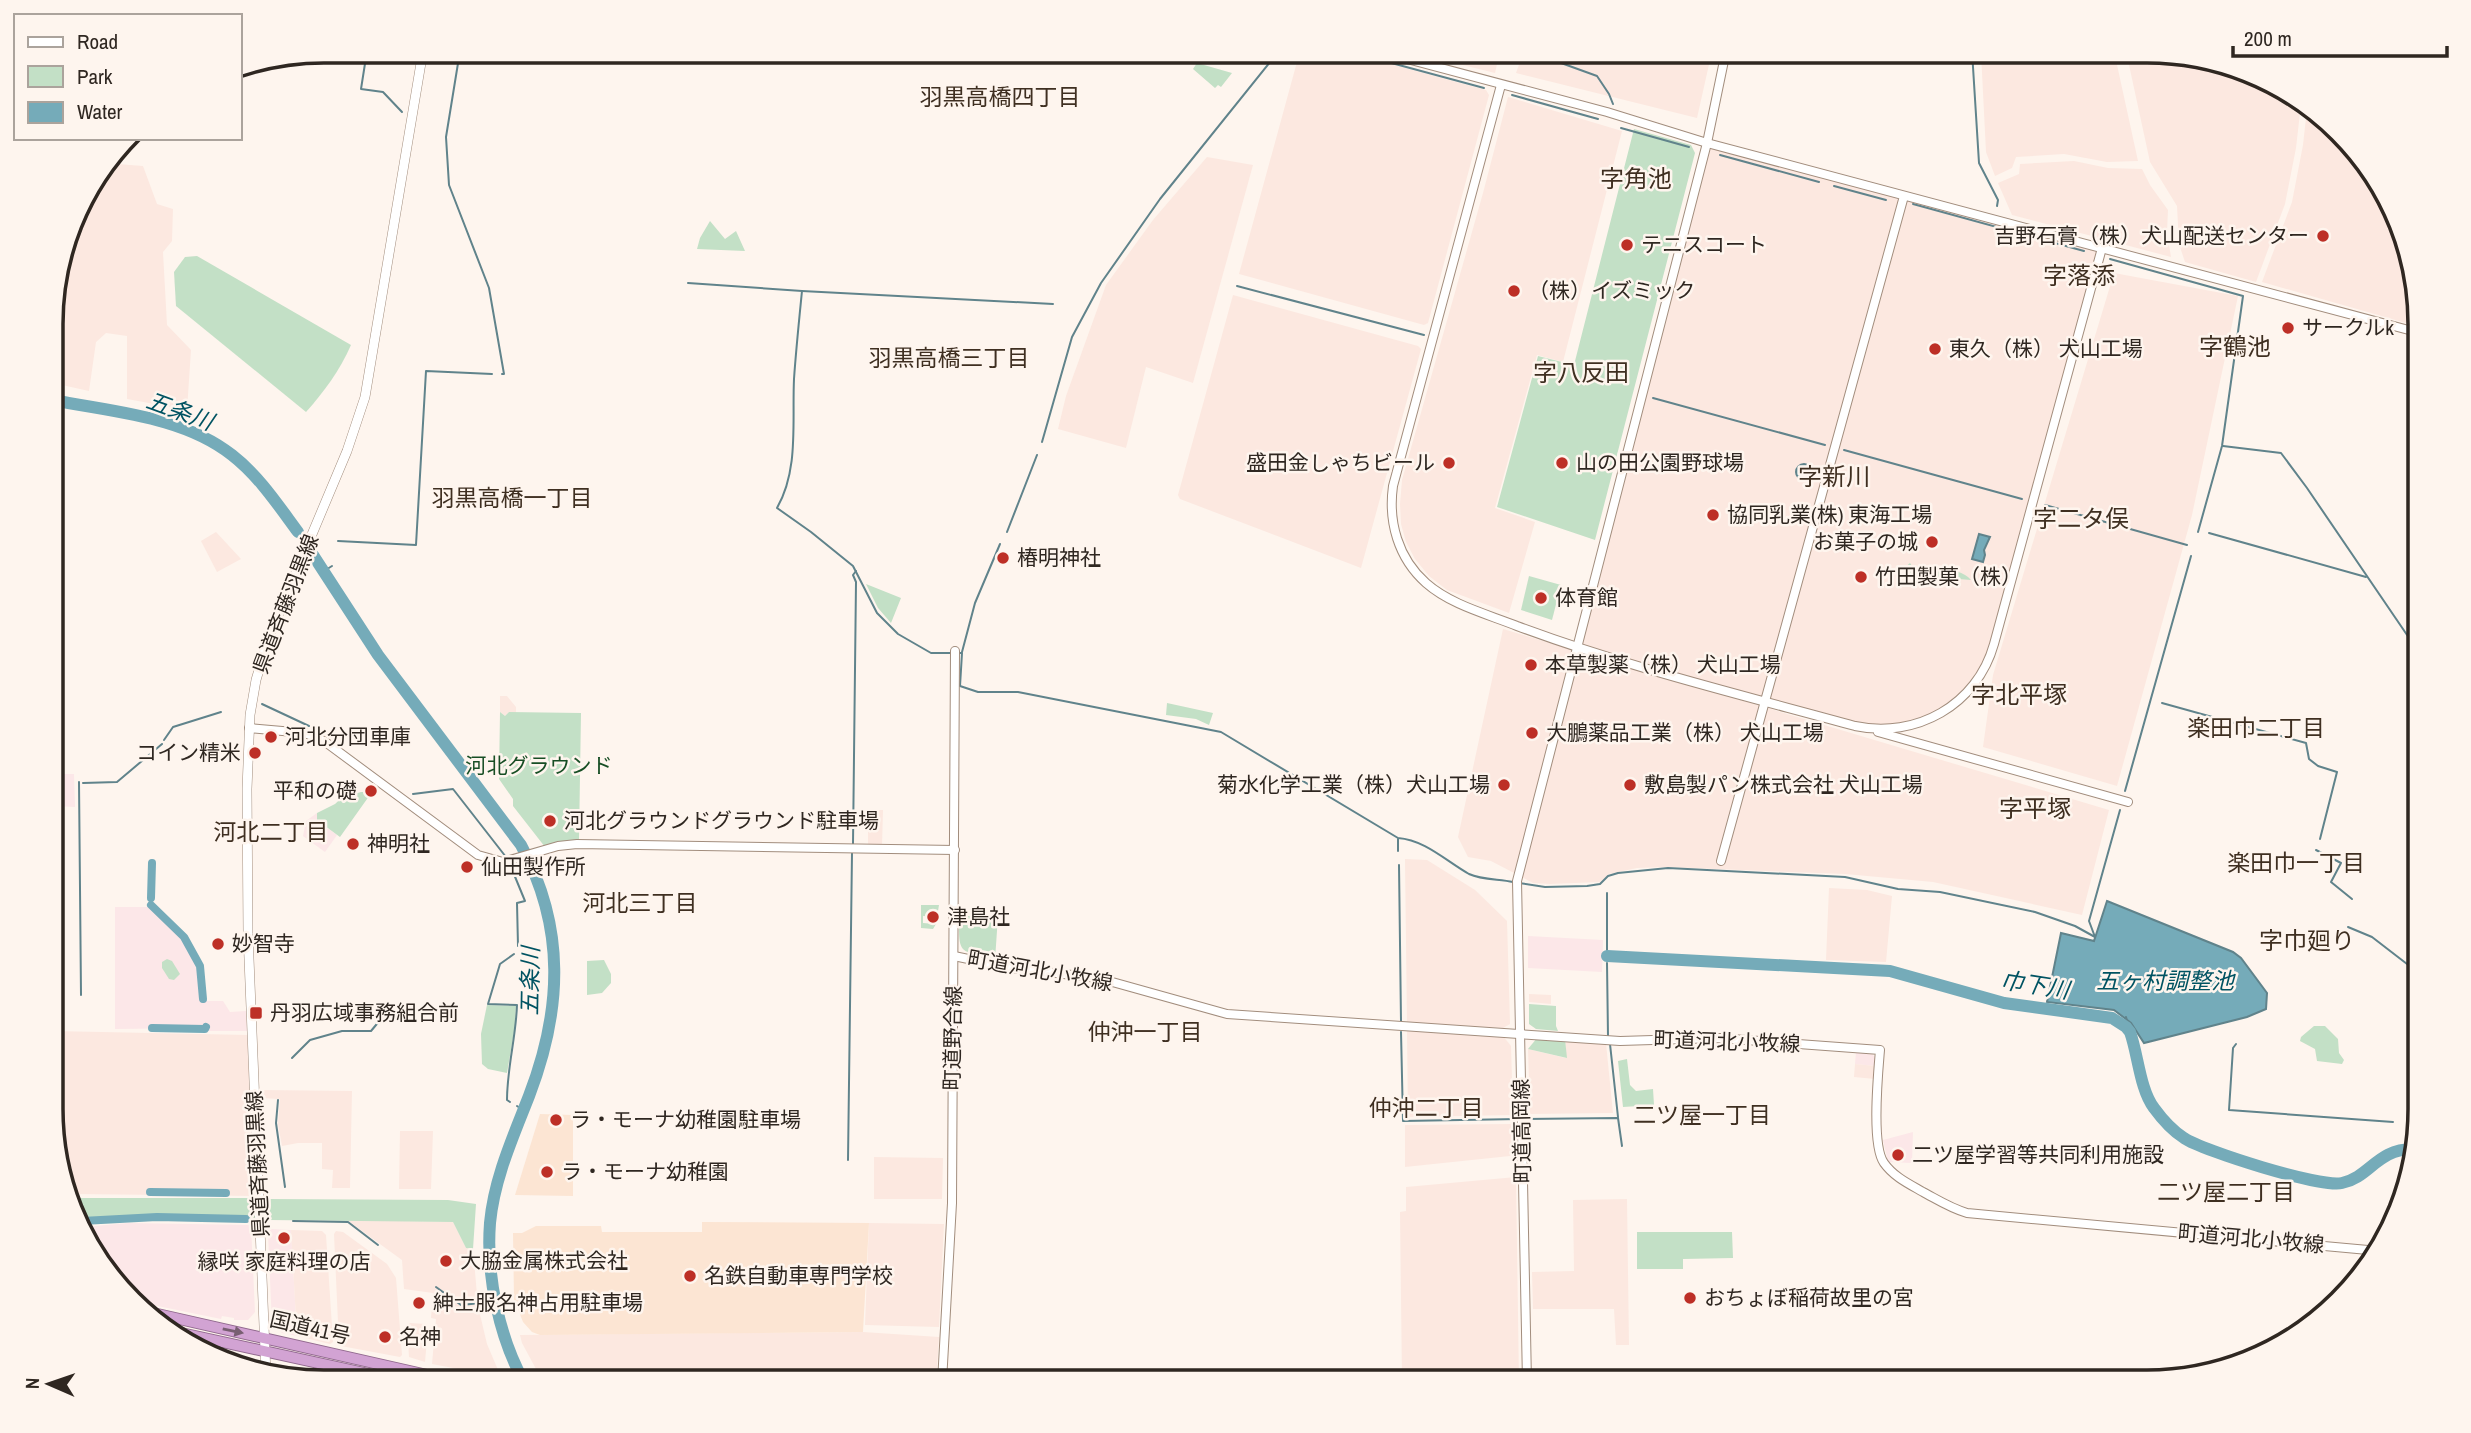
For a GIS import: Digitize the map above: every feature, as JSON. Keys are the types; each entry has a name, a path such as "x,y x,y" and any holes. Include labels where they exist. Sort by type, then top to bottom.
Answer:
{"highway":[{"name":"国道41号","path":"164,1315 407,1370"},
{"name":"国道41号","path":"196,1336 351,1370"}],"main road":[{"name":"県道斉藤羽黒線","path":"266,1363 248,934 249,728 254,691 263,656 351,442 365,397 422,63"}],"street":[{"path":"1421,63 1607,112 1707,143 2408,330"},
{"name":"町道高岡線","path":"1527,1370 1517,881 1707,143 1724,63"},
{"path":"1501,85 1395,476 1392,519 1397,540 1418,575 1438,592 1576,648 2128,802"},
{"path":"1721,861 1904,196"},
{"path":"1871,729 1909,726 1938,716 1966,695 1986,666 2102,248"},
{"name":"町道野合線","path":"943,1370 951,1203 955,651"},
{"path":"249,728 305,733 319,738 372,774 478,855 499,862 577,844 955,850"},
{"name":"町道河北小牧線","path":"954,956 1011,968 1098,978 1227,1014 1620,1041 1719,1038 1880,1050 1878,1145 1882,1160 1902,1180 1948,1207 1967,1213 2366,1250"}],"shaded area":[{"path":"1297,63 1387,63 1486,90 1489,95 1428,323 1424,325 1239,274"},
{"path":"1455,63 1497,63 1495,73"},
{"path":"1520,63 1709,63 1697,118 1516,73"},
{"path":"1982,63 2117,63 2138,161 2107,162 2064,154 2016,157 2012,168 1995,176 1986,152"},
{"path":"2129,63 2181,65 2214,72 2262,90 2300,113 2285,204 2256,282 2185,262 2179,244 2177,206 2150,162"},
{"path":"1508,97 1622,131 1563,362 1537,355 1495,508 1535,522 1509,613 1447,590 1429,576 1406,542 1401,524 1400,504 1402,480"},
{"path":"2306,117 2343,152 2373,194 2388,224 2399,257 2406,290 2408,324 2262,282 2292,202"},
{"path":"1707,143 2102,248 1993,650 1979,678 1938,716 1871,729 1576,648"},
{"path":"1207,157 1253,165 1193,383 1146,367 1126,448 1058,429 1066,396 1106,285 1153,220"},
{"path":"2074,161 2108,168 2142,169 2168,210 2167,232 2171,257 2012,215 1998,183 2019,174 2020,164"},
{"path":"118,164 143,166 157,204 173,209 172,241 163,252 167,325 191,350 187,410 127,399 127,336 106,333 96,342 89,391 63,385 63,324 68,273 83,224 107,179"},
{"path":"2114,273 2238,296 2192,515 2117,786 1983,747 1993,675"},
{"path":"1233,295 1421,349 1361,568 1180,499 1178,495"},
{"path":"216,532 241,559 217,572 201,541"},
{"path":"1503,629 2109,810 2082,915 1933,882 1845,874 1664,867 1637,868 1609,874 1600,882 1533,883 1491,861 1468,857 1458,837"},
{"path":"500,696 507,696 516,707 516,713 509,712 505,716 500,712"},
{"path":"63,774 74,774 75,807 63,806"},
{"path":"868,810 883,810 882,846 868,846"},
{"path":"317,813 317,820 337,835 325,852 303,836 306,821"},
{"path":"1405,859 1427,860 1475,890 1507,921 1510,1024 1503,1028 1407,1023"},
{"path":"1829,888 1867,890 1892,896 1886,962 1826,960"},
{"path":"115,907 151,907 184,939 199,966 203,1001 223,1001 230,1012 246,1011 247,1031 208,1031 207,1028 115,1029"},
{"path":"1528,936 1603,940 1602,972 1528,968"},
{"path":"1529,994 1551,995 1551,1004 1529,1002"},
{"path":"1407,1030 1503,1036 1511,1046 1513,1115 1408,1117"},
{"path":"63,1031 248,1035 255,1196 77,1194 65,1143"},
{"path":"1565,1039 1606,1043 1613,1113 1530,1114 1528,1049 1566,1058"},
{"path":"1856,1052 1872,1054 1876,1058 1876,1066 1855,1064"},
{"path":"1855,1064 1876,1066 1875,1079 1854,1077"},
{"path":"261,1090 352,1091 350,1188 332,1188 333,1170 322,1169 322,1143 282,1146 278,1124 280,1099 261,1098"},
{"name":"ラ・モーナ幼稚園","path":"540,1114 573,1115 573,1196 515,1195"},
{"path":"1512,1124 1514,1153 1510,1156 1405,1167 1405,1125"},
{"path":"400,1131 433,1131 431,1189 399,1189"},
{"path":"1913,1132 1912,1163 1888,1162 1883,1140"},
{"path":"874,1157 943,1158 942,1199 874,1199"},
{"path":"1516,1177 1519,1370 1402,1370 1400,1212 1406,1211 1406,1187"},
{"path":"1627,1199 1629,1345 1616,1345 1614,1309 1533,1309 1532,1272 1574,1271 1573,1200"},
{"path":"347,1220 453,1222 466,1248 473,1249 478,1306 487,1344 498,1370 464,1370 432,1364 436,1319 431,1318 433,1293 404,1289 402,1260"},
{"name":"名鉄自動車専門学校","path":"702,1222 869,1223 863,1332 540,1335 532,1332 523,1322 514,1299 513,1233 522,1233 536,1226 601,1226 602,1232 702,1232"},
{"path":"128,1223 251,1225 255,1312 248,1320 234,1320 152,1305 117,1268 91,1226"},
{"path":"869,1223 944,1224 939,1327 865,1325"},
{"path":"271,1229 291,1230 297,1336 282,1333 272,1324 268,1233"},
{"path":"291,1230 322,1231 326,1235 333,1342 330,1344 297,1336"},
{"path":"336,1231 343,1232 387,1264 396,1278 400,1357 339,1344"},
{"path":"410,1323 426,1324 428,1328 425,1362 409,1357 407,1326"},
{"path":"863,1332 939,1337 937,1370 537,1370 520,1335"}],"green space":[{"path":"1197,63 1232,73 1221,87 1218,85 1215,88 1193,69"},
{"path":"1634,129 1691,145 1695,153 1595,540 1497,507 1538,356 1574,365"},
{"path":"710,221 725,239 736,231 745,251 697,249"},
{"path":"197,256 351,345 331,380 306,412 176,306 174,272 185,257"},
{"path":"1910,563 1916,572 1930,569 1953,570 1971,580 1959,579 1953,582 1906,578 1903,569"},
{"name":"体育館","path":"1529,576 1561,585 1552,620 1521,610"},
{"path":"866,584 901,598 891,623 878,608"},
{"path":"1167,703 1213,713 1209,725 1196,719 1166,715"},
{"name":"河北グラウンド","path":"500,712 505,716 509,712 581,713 577,841 545,847 513,806 513,799 499,779"},
{"path":"349,791 351,795 372,792 340,837 317,820 317,813 335,804"},
{"path":"921,905 939,905 937,917 923,916 923,923 936,924 933,929 921,928"},
{"path":"959,916 998,916 995,960 963,949 959,938"},
{"path":"167,959 172,961 180,974 174,980 169,979 162,968 162,962"},
{"path":"604,960 611,974 611,983 602,993 587,995 587,961"},
{"path":"1529,1004 1556,1006 1558,1031 1536,1029 1529,1024"},
{"path":"487,1005 516,1006 507,1073 488,1069 482,1064 481,1034"},
{"path":"2314,1026 2325,1026 2338,1039 2339,1053 2344,1060 2342,1064 2317,1061 2315,1049 2300,1041"},
{"path":"1537,1038 1565,1039 1567,1058 1528,1049"},
{"path":"1627,1059 1630,1085 1636,1091 1653,1089 1654,1105 1623,1107 1618,1061"},
{"path":"79,1198 254,1198 255,1219 157,1217 88,1221"},
{"path":"268,1199 448,1200 476,1204 473,1249 466,1248 453,1222 268,1220"},
{"path":"1637,1232 1732,1232 1733,1258 1683,1259 1683,1269 1637,1269"}],"water":[{"path":"1804,464 1812,472 1804,480 1796,472"},
{"path":"1979,534 1990,537 1984,550 1983,562 1972,559"},
{"name":"五ヶ村調整池","path":"2107,901 2233,952 2241,958 2267,993 2266,1009 2247,1017 2144,1043 2131,1023 2114,1010 2047,1002 2061,933 2094,941"}],"waterway":[{"path":"365,63 361,89 383,92 402,112"},
{"path":"458,63 446,137 449,185 489,288 502,374"},
{"path":"1042,442 1072,337 1101,283 1160,199 1269,63"},
{"path":"1391,63 1484,88"},
{"path":"1561,63 1597,76 1613,104"},
{"path":"1973,63 1979,163 1998,200 1997,206"},
{"path":"1512,95 1598,119"},
{"path":"1621,128 1689,147"},
{"path":"1720,155 1819,182"},
{"path":"1834,186 1886,200"},
{"path":"1913,204 2084,251"},
{"path":"2110,259 2243,296 2222,446 2198,532"},
{"path":"688,283 1053,304"},
{"path":"1237,286 1424,335"},
{"path":"802,291 794,379 792,462 789,478 777,508 853,566 877,613 898,634 931,653 952,653"},
{"path":"338,541 416,545 426,371 492,374"},
{"path":"1653,398 1825,445"},
{"name":"五条川","path":"63,402 146,417 213,442 251,472 298,532"},
{"path":"2223,446 2281,453 2408,636"},
{"path":"1844,450 2022,499"},
{"path":"1007,532 1037,455"},
{"path":"2045,505 2187,545"},
{"path":"2209,533 2366,577"},
{"path":"962,652 975,603 1000,544"},
{"name":"五条川","path":"313,555 378,655 521,845 536,876 546,907 554,969 548,1032 540,1064 500,1174 490,1223 492,1284 501,1326 518,1370"},
{"path":"2125,791 2191,556"},
{"path":"324,571 332,566"},
{"path":"853,844 856,582 853,575 856,571"},
{"path":"958,653 962,653 960,686 978,692 1018,692 1221,732 1398,838 1426,847 1474,876 1513,882"},
{"path":"2162,703 2306,743 2309,759 2318,766 2337,772 2320,839"},
{"path":"262,704 309,726"},
{"path":"164,740 173,727 221,712"},
{"path":"83,783 117,782 162,744"},
{"path":"79,782 81,995"},
{"path":"413,794 453,789 506,857"},
{"path":"2095,937 2089,921 2120,810"},
{"path":"1398,839 1398,851"},
{"path":"2316,850 2341,863 2331,882 2352,899"},
{"path":"848,1160 852,853"},
{"path":"151,898 152,863"},
{"path":"1399,865 1401,1021"},
{"path":"511,867 525,901 517,903 518,946"},
{"path":"1519,883 1545,887 1587,886 1600,884 1608,876 1618,873 1668,868 1845,877 1898,889 1940,892 2035,912 2075,926 2095,937"},
{"path":"1607,893 1607,950"},
{"path":"151,905 184,937 200,966 203,999"},
{"path":"2348,927 2372,937 2408,965"},
{"path":"510,1102 507,1100 507,1088 517,1005 488,1004 500,964 514,954"},
{"name":"巾下川","path":"1607,956 1890,971 2004,1003 2112,1018 2130,1032 2142,1082 2154,1108 2176,1132 2195,1144 2262,1167 2330,1183 2352,1180 2382,1158 2405,1150"},
{"path":"1607,963 1608,1036"},
{"name":"巾下川","path":"2126,1017 2130,1032"},
{"path":"292,1058 310,1040 342,1031 371,1031 381,1019"},
{"path":"152,1028 206,1027"},
{"path":"1401,1032 1403,1121 1519,1119"},
{"path":"1610,1044 1618,1117"},
{"path":"2236,1044 2233,1048 2229,1110 2393,1122"},
{"path":"278,1100 276,1123 285,1187"},
{"path":"517,1106 523,1110"},
{"path":"1525,1119 1618,1118 1622,1146"},
{"path":"150,1192 226,1193"},
{"path":"88,1221 157,1217 246,1219"},
{"path":"293,1221 348,1222 378,1245"},
{"path":"436,1287 461,1305 481,1303"},
{"path":"487,1303 496,1301"}],"place":[{"name":"吉野石膏（株）犬山配送センター","path":"2323,236"},
{"name":"テニスコート","path":"1627,245"},
{"name":"（株）イズミック","path":"1514,291"},
{"name":"サークルk","path":"2288,328"},
{"name":"東久（株） 犬山工場","path":"1935,349"},
{"name":"盛田金しゃちビール","path":"1449,463"},
{"name":"山の田公園野球場","path":"1562,463"},
{"name":"協同乳業(株) 東海工場","path":"1713,515"},
{"name":"お菓子の城","path":"1932,542"},
{"name":"椿明神社","path":"1003,558"},
{"name":"竹田製菓（株）","path":"1861,577"},
{"name":"体育館","path":"1541,598"},
{"name":"本草製薬（株） 犬山工場","path":"1531,665"},
{"name":"大鵬薬品工業（株） 犬山工場","path":"1532,733"},
{"name":"河北分団車庫","path":"271,737"},
{"name":"コイン精米","path":"255,753"},
{"name":"菊水化学工業（株）犬山工場","path":"1504,785"},
{"name":"敷島製パン株式会社 犬山工場","path":"1630,785"},
{"name":"平和の礎","path":"371,791"},
{"name":"河北グラウンドグラウンド駐車場","path":"550,821"},
{"name":"神明社","path":"353,844"},
{"name":"仙田製作所","path":"467,867"},
{"name":"津島社","path":"933,917"},
{"name":"妙智寺","path":"218,944"},
{"name":"丹羽広域事務組合前","path":"256,1013"},
{"name":"ラ・モーナ幼稚園駐車場","path":"556,1120"},
{"name":"二ツ屋学習等共同利用施設","path":"1898,1155"},
{"name":"ラ・モーナ幼稚園","path":"547,1172"},
{"name":"縁咲 家庭料理の店","path":"284,1238"},
{"name":"大脇金属株式会社","path":"446,1261"},
{"name":"名鉄自動車専門学校","path":"690,1276"},
{"name":"おちょぼ稲荷故里の宮","path":"1690,1298"},
{"name":"紳士服名神占用駐車場","path":"419,1303"},
{"name":"名神","path":"385,1337"}],"district":[{"name":"羽黒高橋四丁目","path":"1000,97"},
{"name":"字角池","path":"1636,179"},
{"name":"字落添","path":"2079,276"},
{"name":"字鶴池","path":"2235,347"},
{"name":"羽黒高橋三丁目","path":"949,358"},
{"name":"字八反田","path":"1581,373"},
{"name":"字新川","path":"1834,477"},
{"name":"羽黒高橋一丁目","path":"512,498"},
{"name":"字二タ俣","path":"2081,519"},
{"name":"字北平塚","path":"2019,695"},
{"name":"楽田巾二丁目","path":"2256,728"},
{"name":"字平塚","path":"2035,809"},
{"name":"河北二丁目","path":"271,832"},
{"name":"楽田巾一丁目","path":"2296,863"},
{"name":"河北三丁目","path":"640,903"},
{"name":"字巾廻り","path":"2307,941"},
{"name":"仲沖一丁目","path":"1145,1032"},
{"name":"仲沖二丁目","path":"1426,1108"},
{"name":"二ツ屋一丁目","path":"1702,1115"},
{"name":"二ツ屋二丁目","path":"2226,1192"}]}
